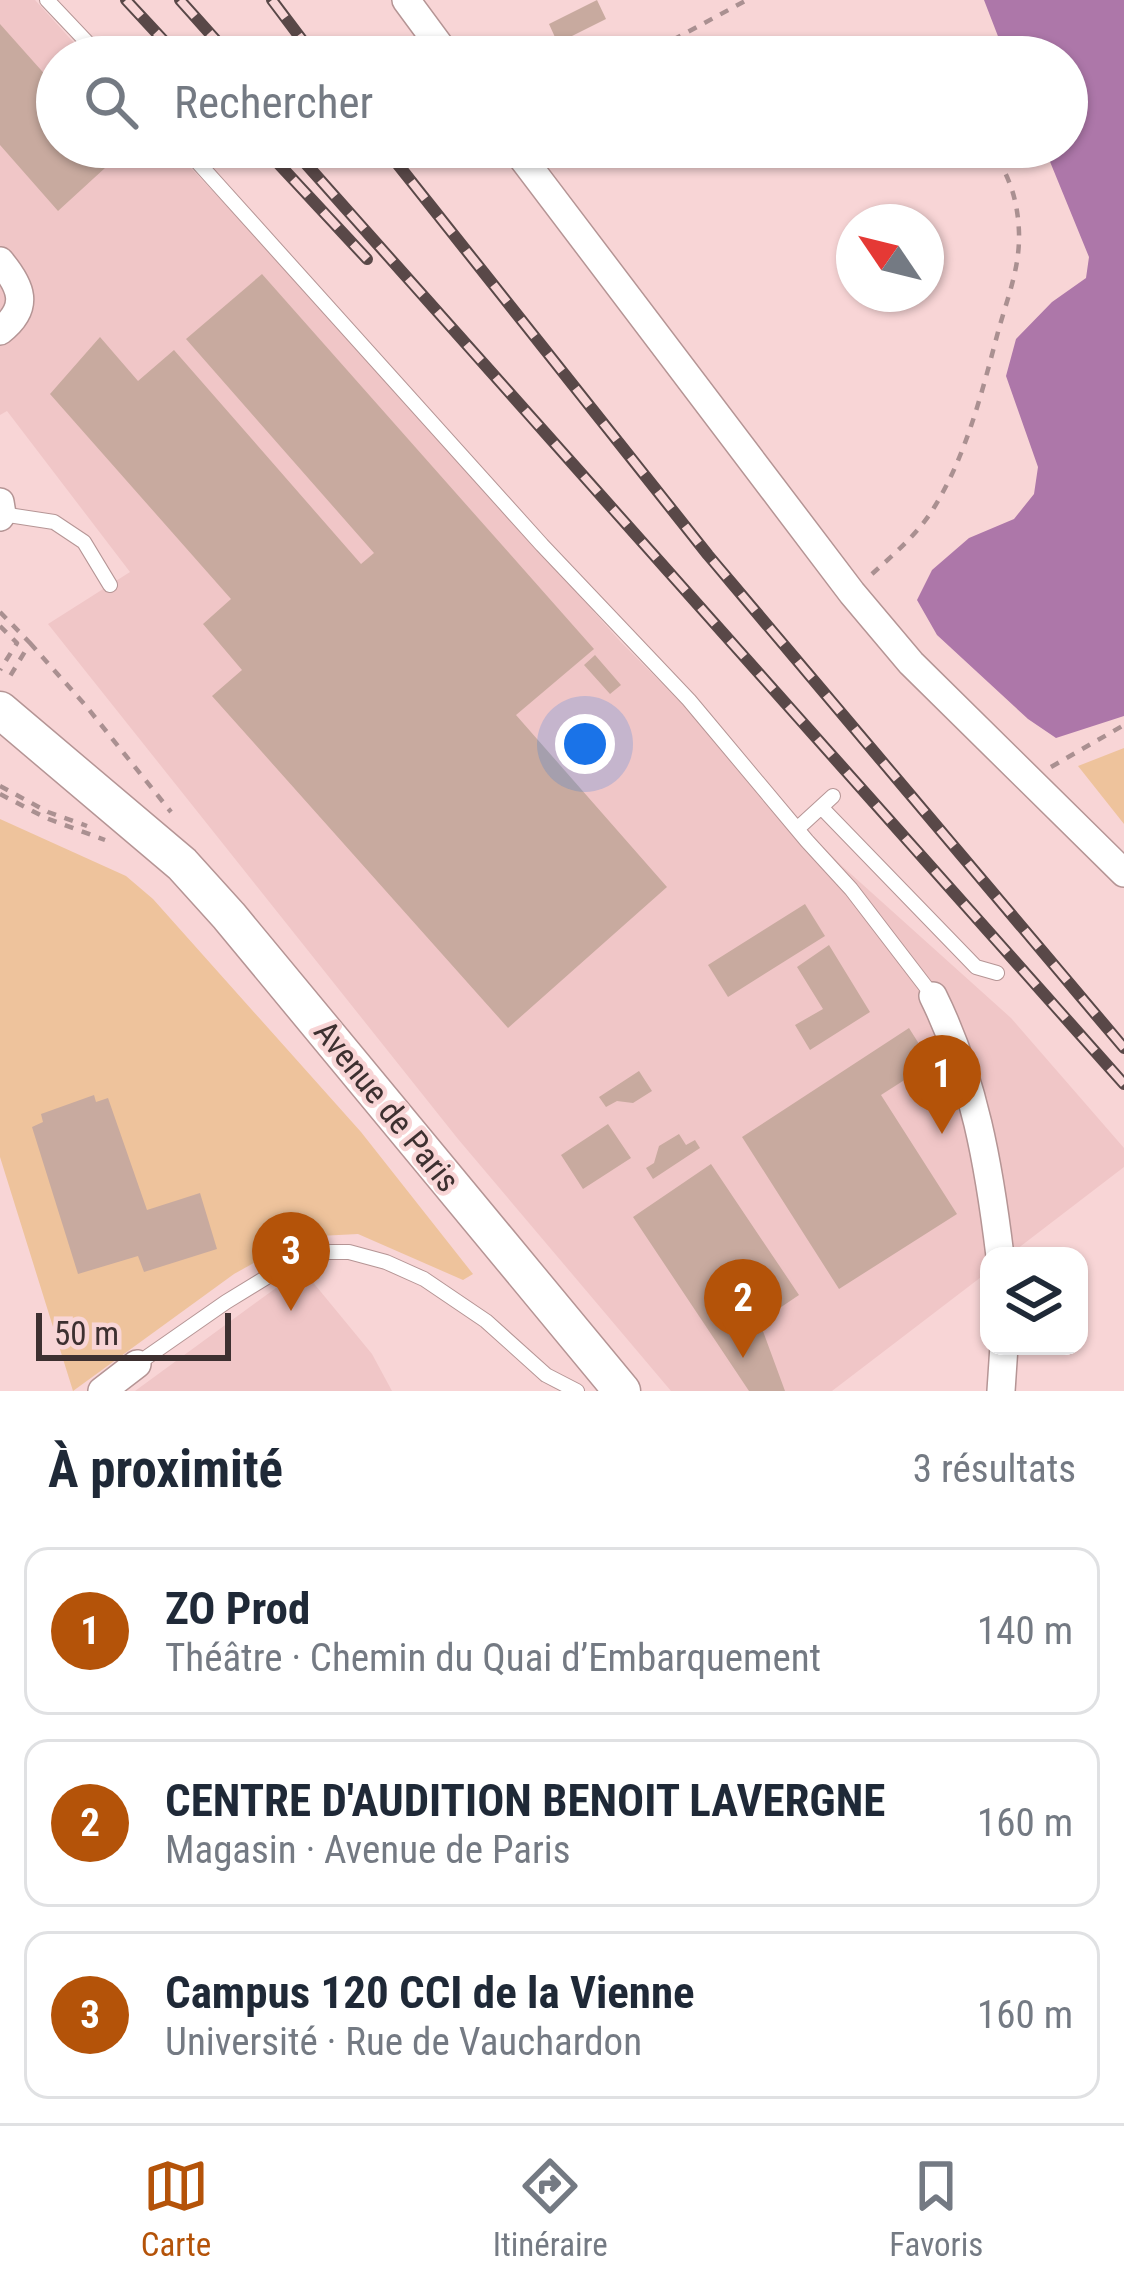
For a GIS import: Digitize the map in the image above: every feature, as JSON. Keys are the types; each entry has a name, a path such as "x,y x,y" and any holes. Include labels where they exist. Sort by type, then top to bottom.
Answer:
{"main road":[{"name":"Avenue de Paris","path":"2,698 182,864 230,916 622,1391"},
{"name":"Avenue de Paris","path":"0,746 142,830"}],"street":[{"path":"406,0 433,36"},
{"path":"530,168 852,593 911,663 1124,874"},
{"path":"0,261 20,292 16,314 0,331"},
{"path":"933,996 955,1040 976,1108 999,1247"},
{"path":"1001,1391 1003,1355"},
{"path":"102,1391 137,1364"}],"lane":[{"path":"47,0 81,36"},
{"path":"203,168 542,545 689,700 851,889 933,996"},
{"path":"1,511 55,523 84,542 110,585"},
{"path":"797,829 827,802 976,967 997,974"},
{"path":"137,1364 293,1262 314,1252 349,1252 424,1279 486,1322 546,1375 578,1391"}],"path":[{"path":"680,36 747,0"},
{"path":"852,593 933,511 957,466 1016,272 1016,198 1005,168"},
{"path":"0,612 30,643 2,698"},
{"path":"0,626 17,643 0,670"},
{"path":"1031,779 1124,725"}],"shaded area":[{"path":"0,0 35,0 68,36 36,36 36,168 191,168 620,641 842,866 1011,1018 1124,1148 1124,1167 1020,1247 980,1247 980,1278 832,1391 671,1391 458,1139 48,624 130,572 7,411 0,415"},
{"path":"984,0 1124,0 1124,716 1056,738 1028,719 937,635 917,600 932,570 969,538 1014,519 1034,494 1038,467 1006,376 1016,339 1052,302 1086,278 1089,257 1053,168 1088,168 1088,36 998,36"},
{"path":"1124,748 1124,824 1078,766"},
{"path":"0,819 126,876 153,899 361,1132 473,1274 463,1280 358,1234 300,1237 234,1274 73,1391 0,1157"},
{"path":"302,1269 372,1354 392,1391 135,1391"}],"building":[{"path":"597,0 606,19 572,36 554,36 549,24"},
{"path":"0,24 36,64 36,168 105,168 58,211 0,145"},
{"path":"262,274 594,649 516,715 667,887 508,1028 212,696 242,670 203,624 231,599 50,394 100,337 138,381 174,350 361,564 374,553 186,339"},
{"path":"595,655 621,685 610,694 584,665"},
{"path":"805,904 825,936 728,997 708,965"},
{"path":"829,945 870,1012 810,1050 795,1025 823,1009 797,967"},
{"path":"909,1028 931,1063 881,1095 957,1214 839,1289 742,1137"},
{"path":"639,1071 652,1091 633,1103 617,1101 606,1107 599,1097"},
{"path":"94,1095 96,1102 108,1098 147,1210 200,1193 217,1249 144,1272 138,1256 78,1274 32,1127 43,1122 41,1114"},
{"path":"608,1124 631,1158 583,1189 561,1155"},
{"path":"679,1134 686,1145 695,1140 700,1148 653,1179 646,1168 654,1163 659,1146"},
{"path":"711,1164 799,1295 756,1324 760,1323 785,1391 749,1391 633,1217"}],"railway":[{"path":"126,0 159,36"},
{"path":"180,0 212,36"},
{"path":"272,0 299,36"},
{"path":"282,168 367,259"},
{"path":"310,168 1124,1084"},
{"path":"401,168 708,555 1124,1048"}],"place":[{"name":"ZO Prod","path":"942,1134"},
{"name":"Campus 120 CCI de la Vienne","path":"291,1311"},
{"name":"CENTRE D'AUDITION BENOIT LAVERGNE","path":"743,1358"}]}
